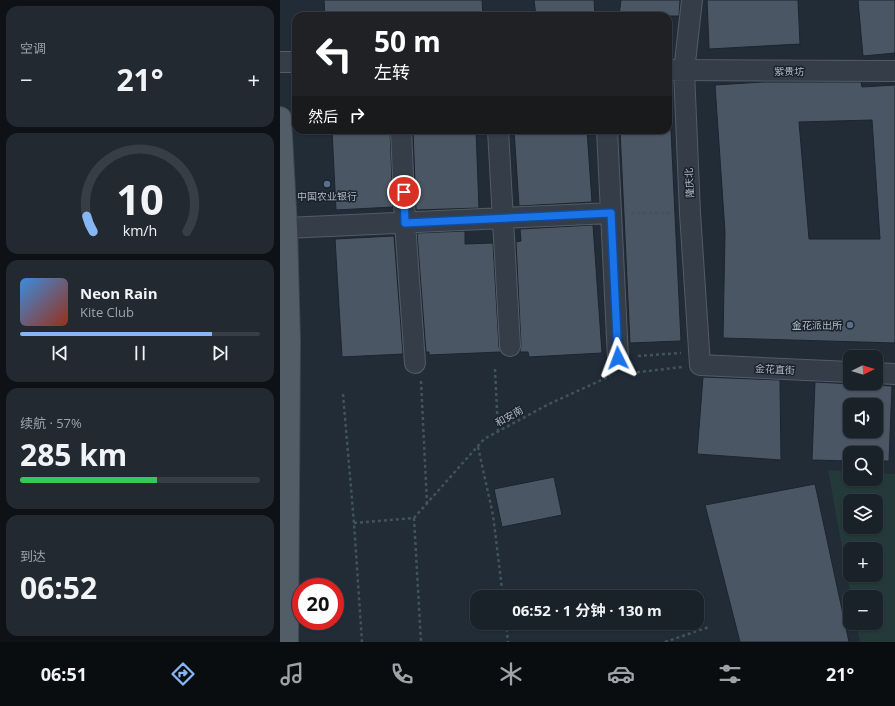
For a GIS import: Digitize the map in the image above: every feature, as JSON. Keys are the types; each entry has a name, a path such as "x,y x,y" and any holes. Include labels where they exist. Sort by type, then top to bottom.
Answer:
{"main road":[{"path":"280,118 286,228 288,341 287,642"}],"street":[{"name":"隆庆北","path":"692,0 676,70 690,213 700,358"},
{"path":"280,62 292,62"},
{"name":"紫贵坊","path":"676,70 895,71"},
{"path":"401,134 405,223 418,369"},
{"path":"498,134 510,346"},
{"path":"607,134 618,369"},
{"path":"286,228 611,213"},
{"name":"金花直街","path":"700,358 843,371"},
{"path":"883,373 895,374"}],"path":[{"path":"611,213 690,213"},
{"path":"618,369 700,358"},
{"name":"和安南","path":"414,518 484,439 498,431 618,369 700,358"},
{"path":"418,369 427,504"},
{"path":"495,369 498,431"},
{"path":"343,394 362,642"},
{"path":"478,446 493,515 502,590"},
{"path":"354,523 414,518 421,642"},
{"path":"665,642 709,627"},
{"path":"507,630 508,642"}],"green space":[{"path":"828,470 843,471 843,486 883,486 883,473 895,474 895,642 860,642 857,630 883,630 883,590 850,590 848,582 883,582 883,542 843,542 843,553"}],"building":[{"path":"324,0 482,0 483,12 325,12"},
{"path":"534,0 594,0 595,12 536,12"},
{"path":"621,0 680,0 679,16 672,16 672,12 620,12"},
{"path":"707,0 798,0 800,44 709,49"},
{"path":"858,0 895,0 895,53 863,56"},
{"path":"763,82 861,82 862,87 895,85 895,343 723,338 725,232 715,85","holes":["872,120 880,239 809,239 799,122"]},
{"path":"332,134 390,134 393,207 336,210"},
{"path":"413,134 476,134 479,208 416,210"},
{"path":"514,134 587,134 592,202 519,206"},
{"path":"620,134 671,134 681,341 630,343"},
{"path":"593,225 602,353 529,357 528,352 520,352 521,345 516,242 521,241 520,229"},
{"path":"465,231 465,244 493,243 499,347 501,352 429,355 429,352 426,352 417,233"},
{"path":"394,236 403,354 342,357 335,239"},
{"path":"703,377 780,380 781,460 697,454"},
{"path":"815,382 843,383 843,390 883,390 883,386 892,386 889,461 883,461 883,446 843,446 843,461 812,460"},
{"path":"554,477 562,515 502,527 494,489"},
{"path":"815,484 843,614 843,630 846,630 849,642 740,642 705,505"}],"place":[{"name":"中国农业银行","path":"327,184"},
{"name":"金花派出所","path":"850,325"}],"route":[{"path":"404,192 405,223 611,213 618,358"}]}
